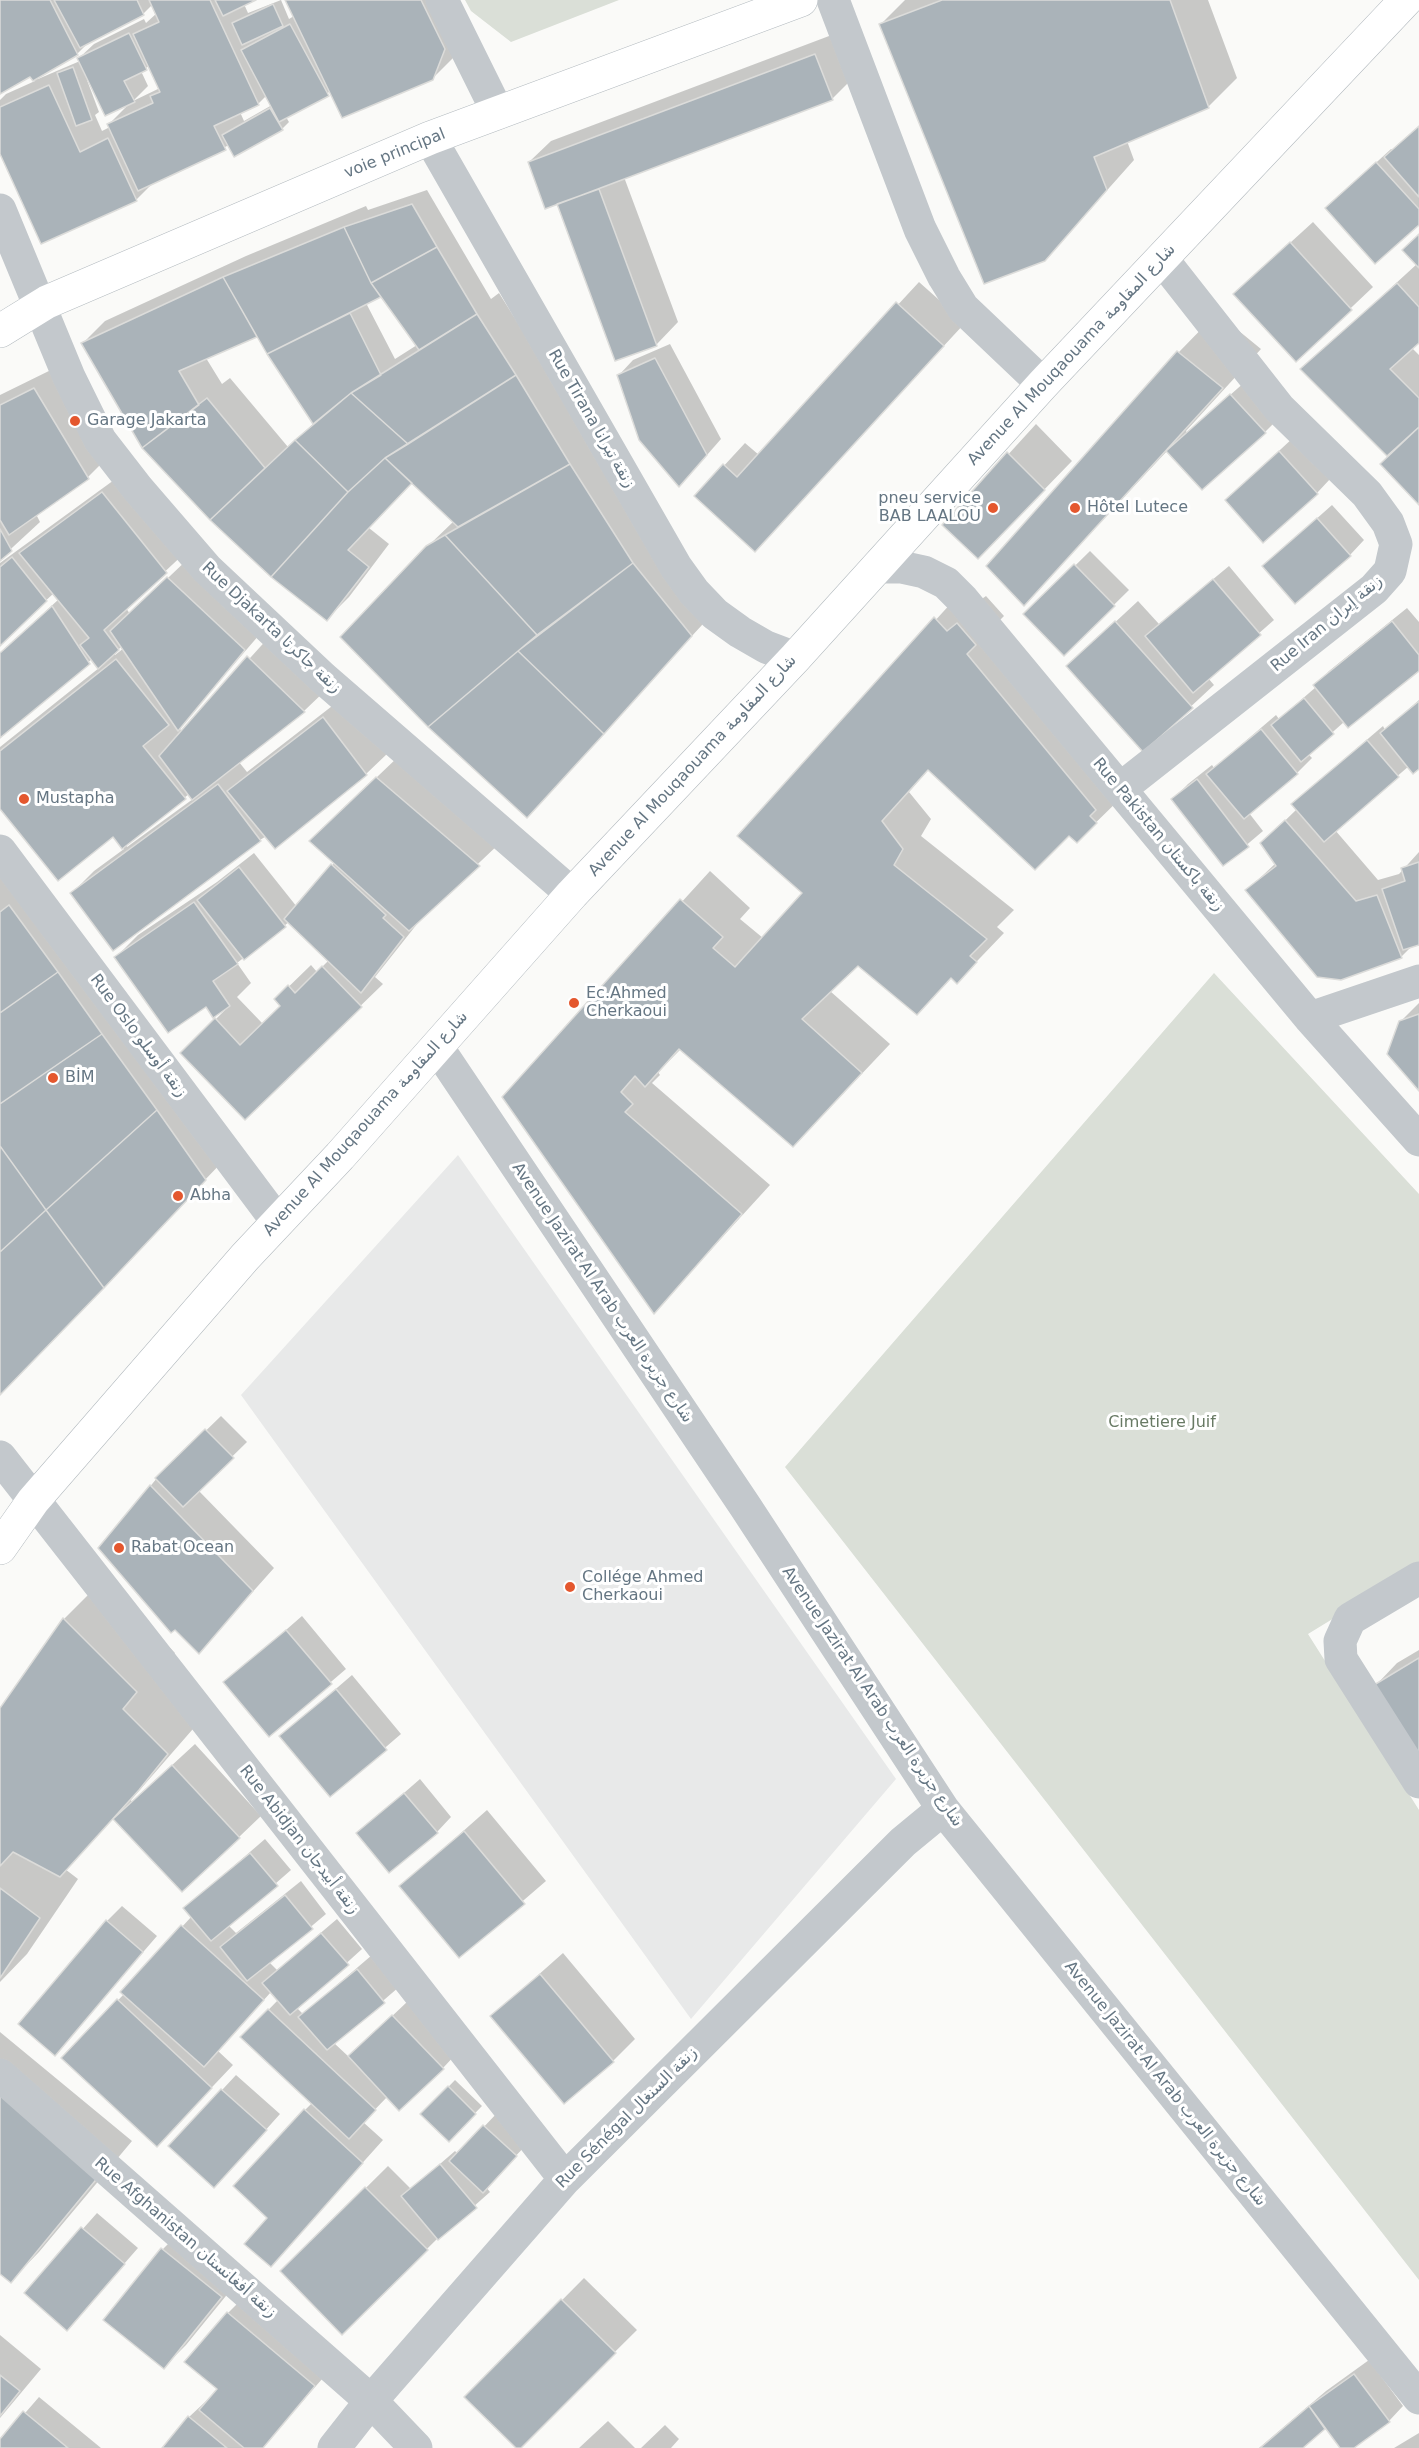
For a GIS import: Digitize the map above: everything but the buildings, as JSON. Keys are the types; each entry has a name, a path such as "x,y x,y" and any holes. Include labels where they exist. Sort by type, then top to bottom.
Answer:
{"street":[{"path":"442,0 498,113"},
{"name":"voie principal","path":"0,331 40,306 430,138 801,0"},
{"path":"833,0 920,229 944,277 963,308 1043,384"},
{"name":"Avenue Al Mouqaouama شارع المقاومة","path":"0,1548 33,1501 277,1221 437,1047 572,894 795,658 1043,384 1406,0"},
{"name":"Rue Tirana زنقة تيرانا","path":"430,138 676,567 694,592 723,620 766,647 795,658"},
{"name":"Rue Djakarta زنقة جاكرتا","path":"0,210 69,377 100,440 138,489 207,569 323,678 572,894"},
{"name":"Rue Iran زنقة إيران","path":"1120,789 1374,589 1390,571 1396,544 1388,523 1367,494 1279,408 1162,259"},
{"name":"Rue Pakistan زنقة باكستان","path":"877,567 901,567 924,572 946,583 963,600 1310,1018 1419,1140"},
{"name":"Rue Oslo زنقة أوسلو","path":"0,851 277,1221"},
{"path":"1310,1018 1419,981"},
{"name":"Avenue Jazirat Al Arab شارع جزيرة العرب","path":"437,1047 738,1496 943,1809 1419,2398"},
{"name":"Rue Abidjan زنقة أبيدجان","path":"0,1457 565,2179"},
{"path":"1419,1578 1350,1619 1340,1641 1341,1659 1419,1782"},
{"name":"Rue Sénégal زنقة السنغال","path":"334,2448 371,2401 565,2179 903,1842 943,1809"},
{"name":"Rue Afghanistan زنقة أفغانستان","path":"0,2075 371,2401 416,2448"}],"shaded area":[{"name":"Collége Ahmed Cherkaoui","path":"458,1155 896,1779 691,2019 241,1395"}],"green space":[{"path":"465,0 619,0 511,42 471,11"},
{"name":"Cimetiere Juif","path":"1214,973 1419,1194 1419,1566 1308,1634 1419,1810 1419,2280 785,1467"}],"place":[{"name":"Garage Jakarta","path":"75,421"},
{"name":"pneu service BAB LAALOU","path":"993,508"},
{"name":"Hôtel Lutece","path":"1075,508"},
{"name":"Mustapha","path":"24,799"},
{"name":"Ec.Ahmed Cherkaoui","path":"574,1003"},
{"name":"BİM","path":"53,1078"},
{"name":"Abha","path":"178,1196"},
{"name":"Rabat Ocean","path":"119,1548"},
{"name":"Collége Ahmed Cherkaoui","path":"570,1587"}]}
